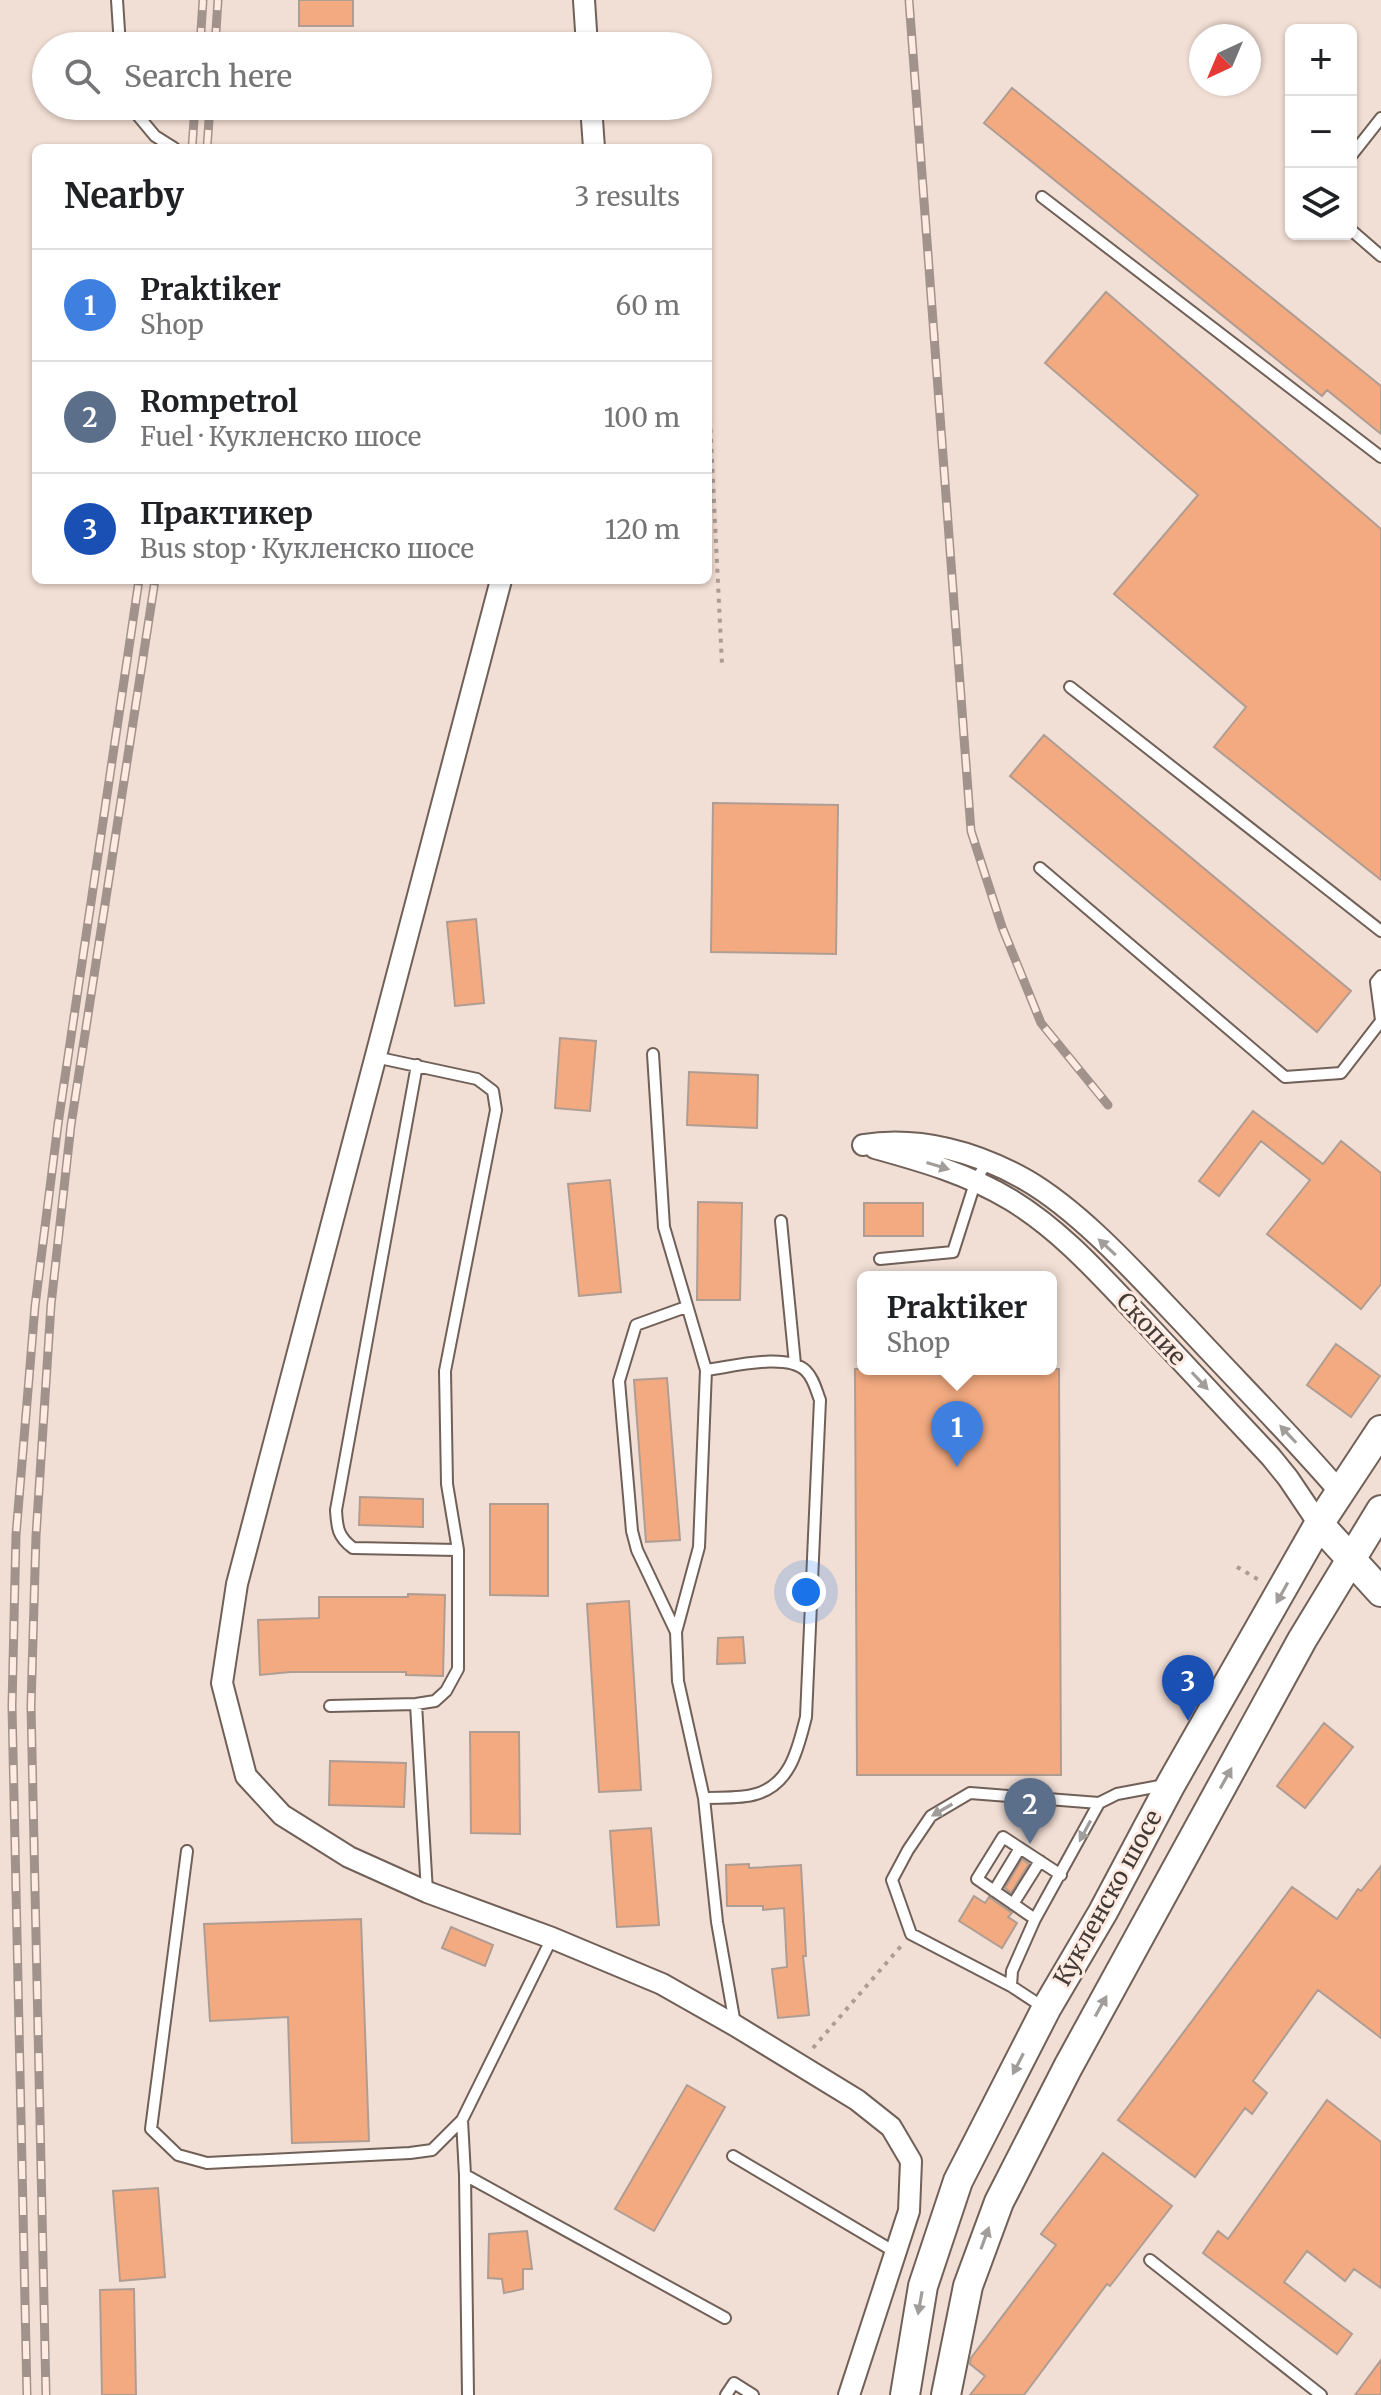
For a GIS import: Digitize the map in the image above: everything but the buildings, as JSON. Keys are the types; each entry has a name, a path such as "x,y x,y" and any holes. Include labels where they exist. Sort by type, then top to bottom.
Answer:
{"main road":[{"name":"Кукленско шосе","path":"905,2395 923,2286 958,2181 1046,2009 1103,1912 1171,1784 1319,1524 1381,1430"},
{"path":"1340,1492 1378,1524"},
{"name":"Скопие","path":"1319,1524 1381,1592"},
{"name":"Кукленско шосе","path":"946,2395 968,2286 999,2202 1083,2039 1302,1640 1351,1559 1378,1524"}],"street":[{"path":"584,0 586,32"},
{"path":"592,120 594,144"},
{"path":"500,584 237,1584 222,1683 246,1776 282,1815 349,1857 427,1892 552,1938 662,1984 857,2100 891,2127 911,2161 909,2211 849,2395"},
{"name":"Скопие","path":"987,1162 912,1141 863,1145 950,1169 976,1180 1043,1221 1110,1283 1271,1457 1319,1524"},
{"path":"987,1162 1025,1180 1060,1204 1152,1290 1340,1492"},
{"path":"1131,1307 1152,1290"}],"lane":[{"path":"117,0 119,32"},
{"path":"1357,148 1381,118"},
{"path":"139,120 153,142"},
{"path":"1042,197 1381,457"},
{"path":"1357,235 1381,256"},
{"path":"1070,687 1381,931"},
{"path":"1040,868 1285,1077 1341,1073 1381,1021 1376,982 1381,976"},
{"path":"653,1054 664,1227 706,1370 699,1547 676,1632 678,1681 704,1798 717,1922 736,2026"},
{"path":"330,1706 435,1701 446,1691 458,1669 458,1550 447,1484 445,1371 496,1110 493,1091 477,1079 375,1057"},
{"path":"417,1065 336,1510 337,1528 341,1539 353,1548 458,1550"},
{"path":"880,1259 953,1252 976,1180 987,1162"},
{"path":"781,1221 795,1364"},
{"path":"676,1632 637,1550 632,1531 619,1381 636,1325 686,1307"},
{"path":"704,1798 756,1794 779,1782 796,1755 806,1717 820,1400 812,1378 804,1369 786,1360 706,1370"},
{"path":"416,1704 427,1892"},
{"path":"1046,2009 1011,1986 911,1934 892,1880 908,1850 931,1816 970,1793 1099,1803 1117,1794 1171,1784"},
{"path":"1011,1986 1012,1971 1035,1919 1099,1803"},
{"path":"1035,1919 977,1879 1003,1837 1061,1875"},
{"path":"994,1891 1020,1848"},
{"path":"187,1851 151,2129 178,2155 207,2163 432,2150 462,2120 552,1938"},
{"path":"1013,1904 1040,1861"},
{"path":"462,2120 468,2395"},
{"path":"733,2156 895,2252"},
{"path":"465,2175 725,2318"},
{"path":"1150,2260 1321,2395"},
{"path":"726,2395 734,2383 753,2395"}],"path":[{"path":"712,461 722,665"},
{"path":"1237,1567 1268,1585"},
{"path":"798,2065 911,1934"}],"railway":[{"path":"201,32 203,0"},
{"path":"216,32 218,0"},
{"path":"909,0 971,831 1002,927 1041,1023 1108,1105"},
{"path":"192,144 194,120"},
{"path":"207,144 209,120"},
{"path":"27,2395 12,1706 16,1535 35,1306 58,1124 138,584"},
{"path":"46,2395 31,1706 36,1536 51,1305 71,1125 154,584"}],"place":[{"name":"Praktiker","path":"957,1467"},
{"name":"Практикер","path":"1188,1721"},
{"name":"Rompetrol","path":"1030,1844"}]}
